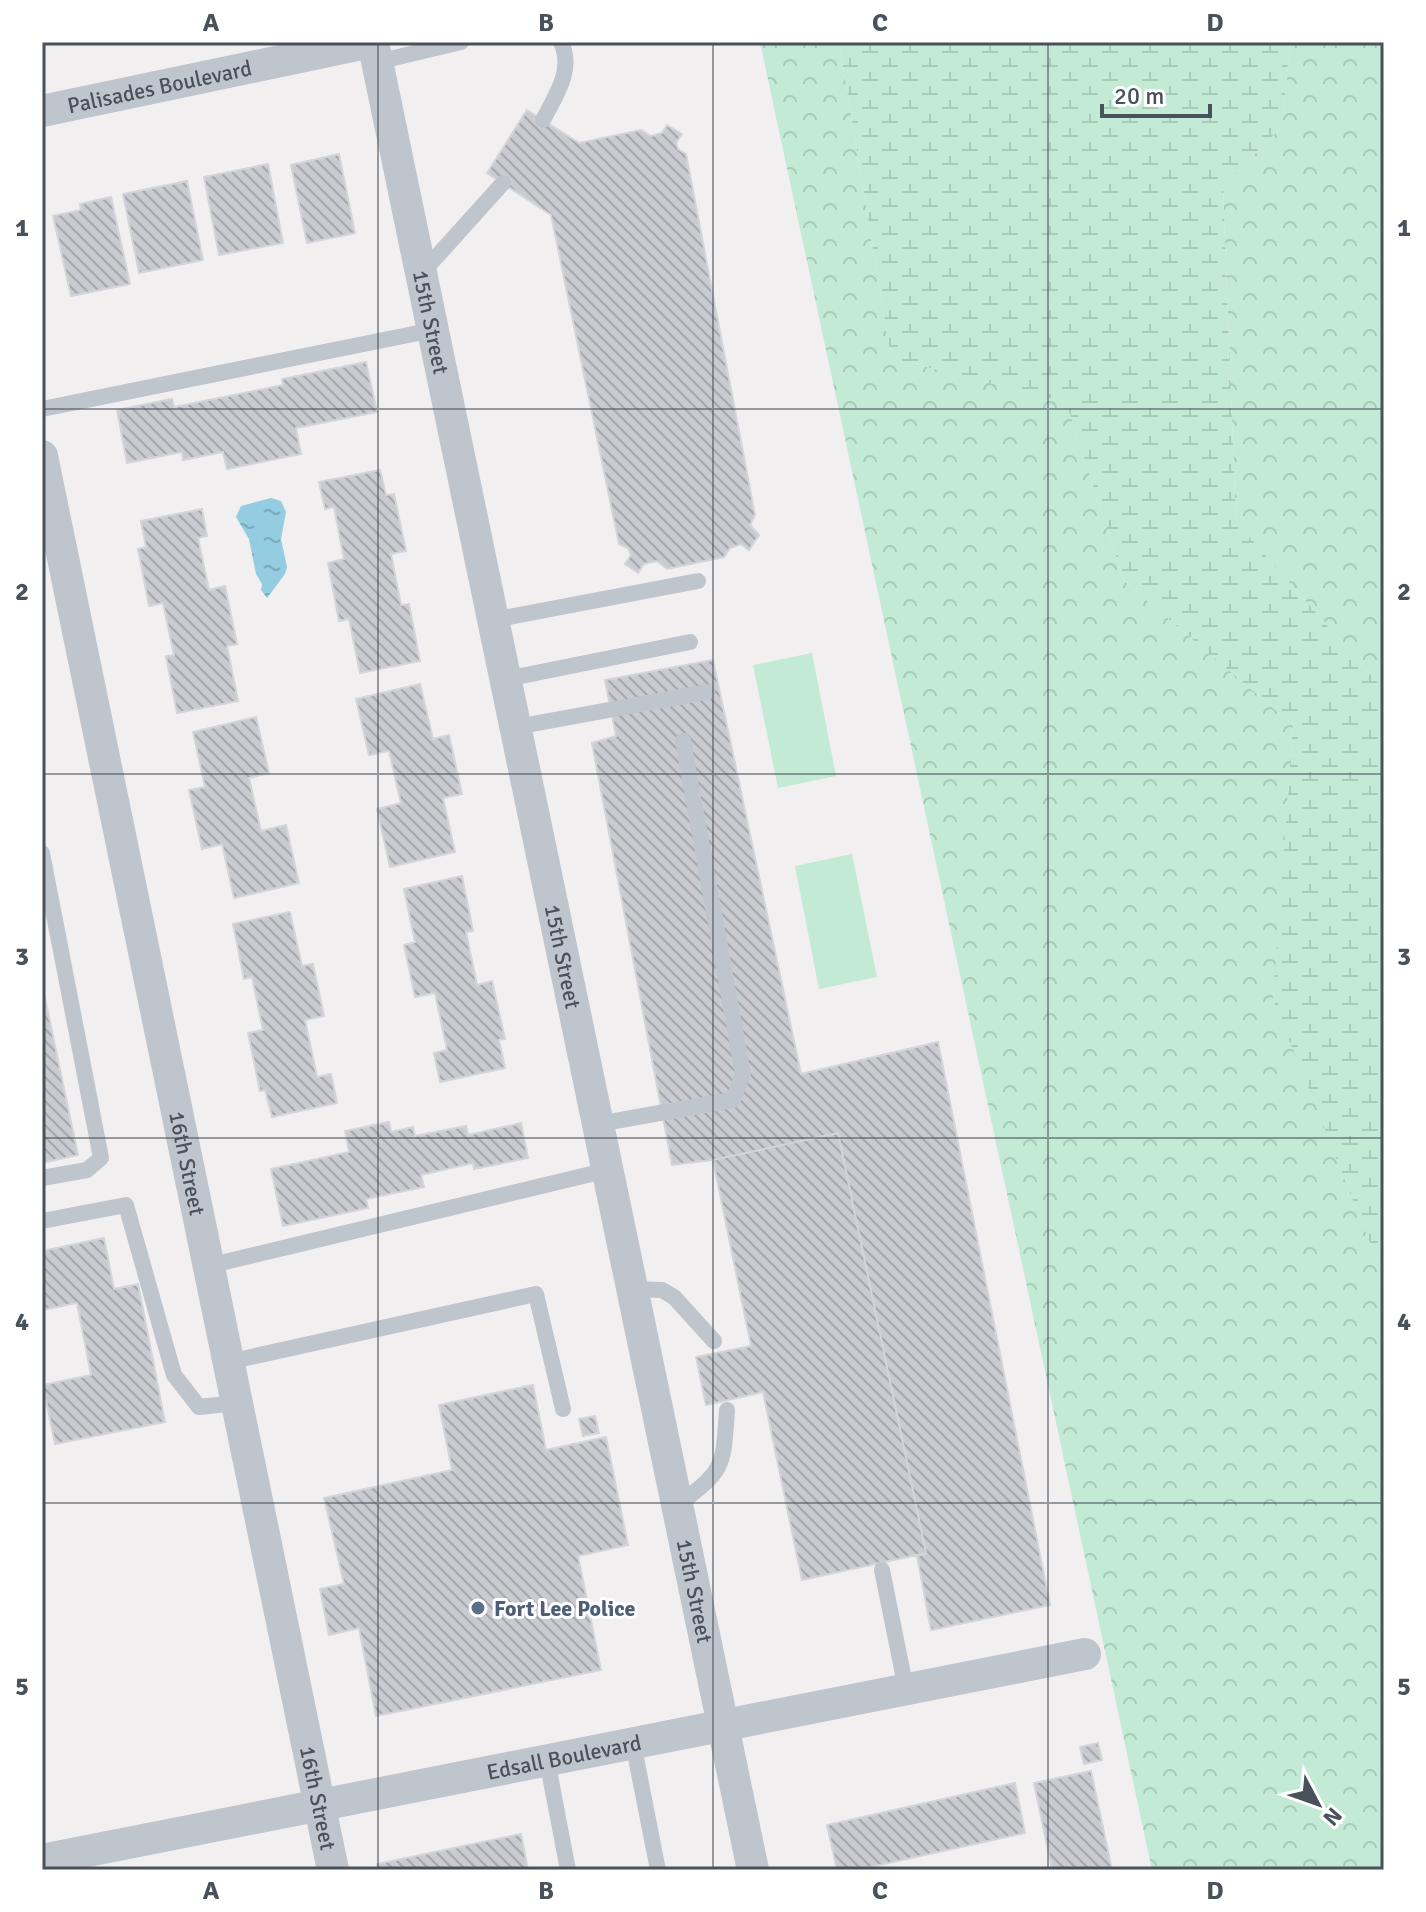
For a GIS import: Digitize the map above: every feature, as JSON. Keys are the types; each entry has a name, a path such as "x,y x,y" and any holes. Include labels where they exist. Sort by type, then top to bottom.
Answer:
{"street":[{"name":"Palisades Boulevard","path":"42,111 374,49"},
{"name":"15th Street","path":"374,49 753,1870"},
{"name":"16th Street","path":"42,456 333,1870"},
{"name":"Edsall Boulevard","path":"42,1860 1085,1654"}],"lane":[{"path":"374,49 461,42"},
{"path":"543,120 563,84 568,56 561,42"},
{"path":"421,274 503,183"},
{"path":"42,409 433,330"},
{"path":"493,620 698,581"},
{"path":"506,679 690,642"},
{"path":"516,727 707,692"},
{"path":"598,1124 733,1100 743,1074 683,741"},
{"path":"42,853 101,1158 87,1170 42,1178"},
{"path":"208,1266 608,1170"},
{"path":"42,1221 126,1205 174,1375 199,1407 236,1403"},
{"path":"633,1289 662,1290 674,1297 714,1341"},
{"path":"228,1362 536,1294 563,1409"},
{"path":"678,1505 710,1480 724,1460 727,1410"},
{"path":"882,1570 906,1689"},
{"path":"633,1743 658,1870"},
{"path":"547,1760 568,1870"}],"green space":[{"path":"760,42 839,42 891,358 1066,402 1124,581 1293,725 1274,999 1380,1268 1384,1355 1384,1870 1152,1870"},
{"path":"839,42 1290,42 1282,126 1223,187 1236,522 1384,690 1384,1355 1380,1268 1273,999 1293,725 1124,581 1066,402 891,358"},
{"path":"1290,42 1384,42 1384,690 1236,522 1223,187 1282,126"},
{"path":"812,653 836,776 778,788 753,665"},
{"path":"852,854 877,977 819,989 795,866"}],"water":[{"path":"271,498 281,501 286,512 281,539 287,567 267,598 256,574 249,539 236,517 241,506"}],"building":[{"path":"527,110 579,143 641,130 651,136 662,133 667,125 682,134 676,143 678,149 686,154 755,515 750,525 759,535 749,550 741,544 730,548 724,557 667,569 657,561 644,564 638,573 625,564 631,555 628,548 619,544 551,215 487,173"},
{"path":"339,154 355,233 307,243 291,165"},
{"path":"268,164 283,243 219,255 204,177"},
{"path":"187,181 203,260 139,273 123,194"},
{"path":"111,197 130,284 71,296 53,216 81,210 80,204"},
{"path":"366,362 377,412 296,428 301,454 227,469 223,452 183,460 182,452 127,463 117,410 172,399 174,407 283,385 282,379"},
{"path":"380,470 386,495 394,494 406,551 391,554 401,605 409,604 420,661 360,673 349,619 339,621 328,563 344,559 334,507 325,509 319,482"},
{"path":"202,509 207,536 198,538 209,590 225,586 237,644 227,646 238,701 177,713 166,656 174,655 163,603 149,606 138,549 146,547 141,521"},
{"path":"713,660 801,1074 938,1042 1050,1605 931,1630 917,1556 926,1553 838,1133 713,1160 672,1165 592,743 616,736 605,680"},
{"path":"420,684 433,739 449,735 462,794 443,798 455,852 390,867 377,809 401,803 389,751 369,755 356,699"},
{"path":"256,717 269,773 249,778 261,831 286,825 299,883 234,898 222,844 202,849 189,790 205,787 193,732"},
{"path":"462,876 473,931 466,932 477,985 492,981 505,1039 499,1040 505,1068 440,1082 434,1053 447,1050 435,993 415,997 404,945 415,942 404,889"},
{"path":"290,912 302,966 313,964 324,1016 305,1020 317,1077 331,1074 337,1103 272,1117 265,1090 260,1091 248,1033 263,1030 252,977 244,979 233,924"},
{"path":"42,984 78,1155 42,1163"},
{"path":"389,1122 391,1132 413,1127 415,1136 466,1126 468,1135 521,1123 528,1158 474,1169 473,1163 421,1175 424,1187 366,1199 368,1208 283,1226 271,1169 349,1152 345,1131"},
{"path":"838,1133 926,1553 802,1580 763,1392 706,1405 696,1357 751,1346 713,1160"},
{"path":"104,1238 114,1289 138,1284 165,1422 55,1444 43,1385 91,1375 77,1303 42,1310 42,1251"},
{"path":"533,1385 546,1450 606,1437 628,1545 578,1556 601,1670 376,1716 359,1628 329,1635 320,1589 344,1584 324,1498 452,1470 439,1405"},
{"path":"595,1416 599,1433 583,1436 579,1419"},
{"path":"1098,1743 1102,1760 1084,1764 1080,1747"},
{"path":"1091,1771 1112,1870 1052,1870 1034,1783"},
{"path":"1015,1783 1025,1833 857,1870 837,1870 827,1825"},
{"path":"521,1834 528,1870 378,1870 377,1864"}],"place":[{"name":"Fort Lee Police","path":"478,1608"}]}
